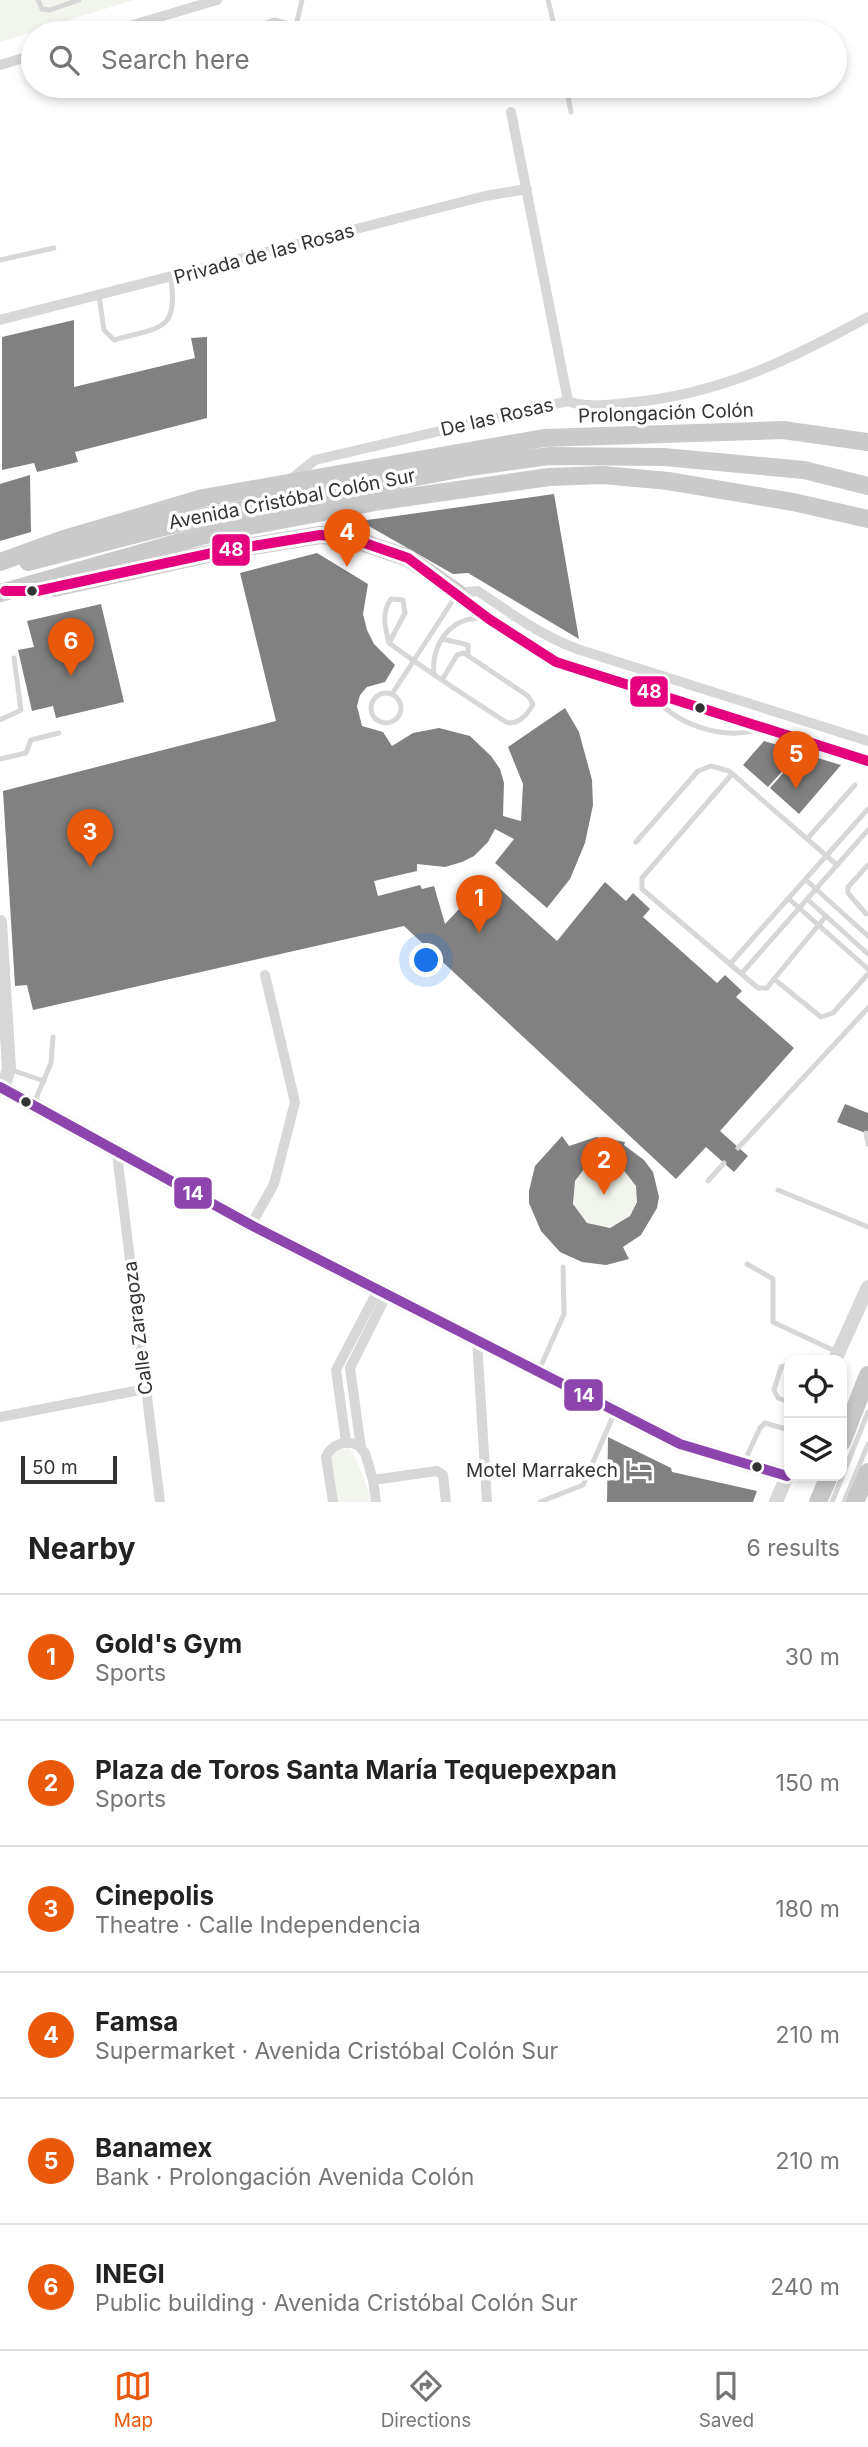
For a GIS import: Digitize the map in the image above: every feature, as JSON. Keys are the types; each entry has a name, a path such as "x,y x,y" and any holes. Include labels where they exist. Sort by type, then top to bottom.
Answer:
{"highway":[{"path":"847,1429 868,1375"},
{"path":"856,1497 868,1472"},
{"path":"818,1502 827,1481"}],"main road":[{"name":"Prolongación Colón","path":"465,451 557,438 783,430 868,442"},
{"name":"Avenida Cristóbal Colón Sur","path":"0,562 61,540 202,498 465,451"},
{"path":"0,562 25,563 207,516 470,467 548,456 664,457 804,470 868,486"},
{"name":"Avenida Cristóbal Colón Sur","path":"2,592 212,533 473,486 549,477 633,477 793,502 864,518"},
{"path":"2,592 37,591 217,552 320,535 347,537 408,558 458,593"},
{"path":"1,1091 251,1225 680,1444 784,1473"}],"street":[{"path":"146,21 217,0"},
{"path":"0,65 21,59"},
{"path":"511,112 568,401"},
{"name":"Privada de las Rosas","path":"0,320 171,279 485,196 527,189"},
{"name":"De las Rosas","path":"286,483 315,460 568,401 582,407 658,401 742,380 868,317"},
{"path":"458,593 478,591 554,640 577,649 868,741"},
{"path":"458,593 489,619 556,662 868,761"},
{"path":"0,922 9,1069 1,1091"},
{"path":"251,1225 274,1184 295,1102 265,975"},
{"name":"Calle Zaragoza","path":"117,1154 160,1502"},
{"path":"836,1355 868,1287"},
{"path":"376,1502 373,1480 361,1448 350,1368 369,1330 382,1292"},
{"path":"346,1442 336,1370 382,1292"},
{"path":"477,1340 487,1502"},
{"path":"0,1417 145,1389"},
{"path":"333,1502 326,1457 331,1449 346,1442 361,1448"},
{"path":"373,1480 439,1471 444,1478 446,1502"},
{"path":"776,1502 785,1481"}],"lane":[{"path":"37,0 42,9 50,10 79,0"},
{"path":"299,21 302,0"},
{"path":"548,0 553,21"},
{"path":"568,98 571,112"},
{"path":"0,260 54,248"},
{"path":"99,296 104,330 114,340 163,325 171,318 174,303 171,279"},
{"path":"392,694 458,593"},
{"path":"389,643 405,612 403,600 396,597 391,598 385,606 384,620 389,643 413,661 506,722 518,722 530,712 533,704 528,696 460,652 442,680"},
{"path":"434,675 436,650 453,624 474,617 489,619"},
{"path":"443,639 468,645 468,656"},
{"path":"0,720 21,710 14,658"},
{"path":"652,692 664,710 682,720 728,734 761,728"},
{"path":"384,693 392,694 401,706 400,714 388,723 380,722 374,718 372,703 384,693"},
{"path":"0,759 26,753 30,740 59,733"},
{"path":"636,842 698,771 711,766 732,774 836,865"},
{"path":"732,774 642,878 639,884 642,889 763,990 826,916"},
{"path":"807,839 855,785"},
{"path":"730,964 868,809"},
{"path":"742,974 868,830"},
{"path":"856,925 867,913 848,893 848,887 868,865"},
{"path":"806,880 868,936"},
{"path":"774,979 825,1017 868,972 789,899"},
{"path":"807,899 868,954"},
{"path":"738,1148 868,1008"},
{"path":"33,1106 51,1063 53,1037"},
{"path":"9,1069 44,1081"},
{"path":"866,1133 868,1144"},
{"path":"708,1181 724,1163"},
{"path":"778,1190 868,1227"},
{"path":"747,1264 773,1279 774,1322 834,1355"},
{"path":"538,1372 564,1314 563,1267"},
{"path":"784,1366 781,1367 774,1390 778,1398 784,1400"},
{"path":"540,1502 583,1485 616,1411"},
{"path":"832,1502 868,1412"},
{"path":"743,1463 765,1423 784,1429"},
{"path":"856,1497 868,1444"}],"shaded area":[{"path":"0,0 133,0 66,21 21,21 21,35 0,42"},
{"path":"599,1163 611,1163 628,1172 635,1183 635,1207 628,1218 611,1227 599,1227 587,1222 578,1213 573,1201 573,1189 578,1177 587,1168"},
{"path":"349,1448 359,1466 371,1502 336,1502 330,1458 333,1451"}],"building":[{"path":"74,320 74,387 195,358 191,338 207,337 207,418 75,452 78,462 37,472 34,463 2,470 2,337"},
{"path":"30,475 31,532 0,541 0,484"},
{"path":"554,494 579,639 468,573 453,574 360,521"},
{"path":"317,553 368,584 363,614 367,630 374,644 395,665 385,682 367,687 360,695 357,706 362,726 383,732 392,746 413,733 439,728 470,736 500,769 504,783 503,816 521,821 523,784 508,747 565,708 579,732 592,780 593,805 585,843 570,879 547,908 495,863 514,839 495,829 488,842 474,856 462,862 445,867 417,864 417,871 374,881 378,896 420,885 422,889 434,886 445,924 461,907 460,897 464,890 479,886 487,877 557,941 605,882 626,901 633,893 650,909 643,917 717,983 725,975 742,991 736,997 794,1048 720,1131 748,1156 734,1172 706,1147 676,1179 404,926 33,1010 27,985 15,986 3,791 276,721 240,573"},
{"path":"101,604 124,702 56,718 53,706 32,711 18,650 34,647 27,621"},
{"path":"764,741 784,747 795,757 768,787 743,765"},
{"path":"801,753 841,765 799,814 770,788"},
{"path":"845,1104 868,1113 868,1134 837,1122"},
{"path":"562,1136 569,1146 596,1137 625,1142 624,1145 644,1160 653,1172 659,1197 657,1208 641,1235 623,1247 629,1259 606,1265 582,1262 560,1252 541,1231 529,1203 535,1166","holes":["600,1162 622,1168 636,1186 637,1202 630,1216 610,1228 587,1223 573,1204 575,1181 585,1168"]},
{"name":"Motel Marrakech","path":"608,1437 671,1468 672,1472 757,1491 753,1502 607,1502"}],"transit line":[{"name":"48","path":"5,591 37,591 217,552 320,535 347,537 408,558 489,619 556,662 868,761"},
{"name":"14","path":"0,1087 251,1225 680,1444 784,1475"}],"place":[{"name":"Famsa","path":"347,567"},
{"name":"INEGI","path":"71,676"},
{"name":"Banamex","path":"796,789"},
{"name":"Cinepolis","path":"90,867"},
{"name":"Gold's Gym","path":"479,933"},
{"name":"Plaza de Toros Santa María Tequepexpan","path":"604,1195"},
{"name":"Motel Marrakech","path":"639,1470"}]}
